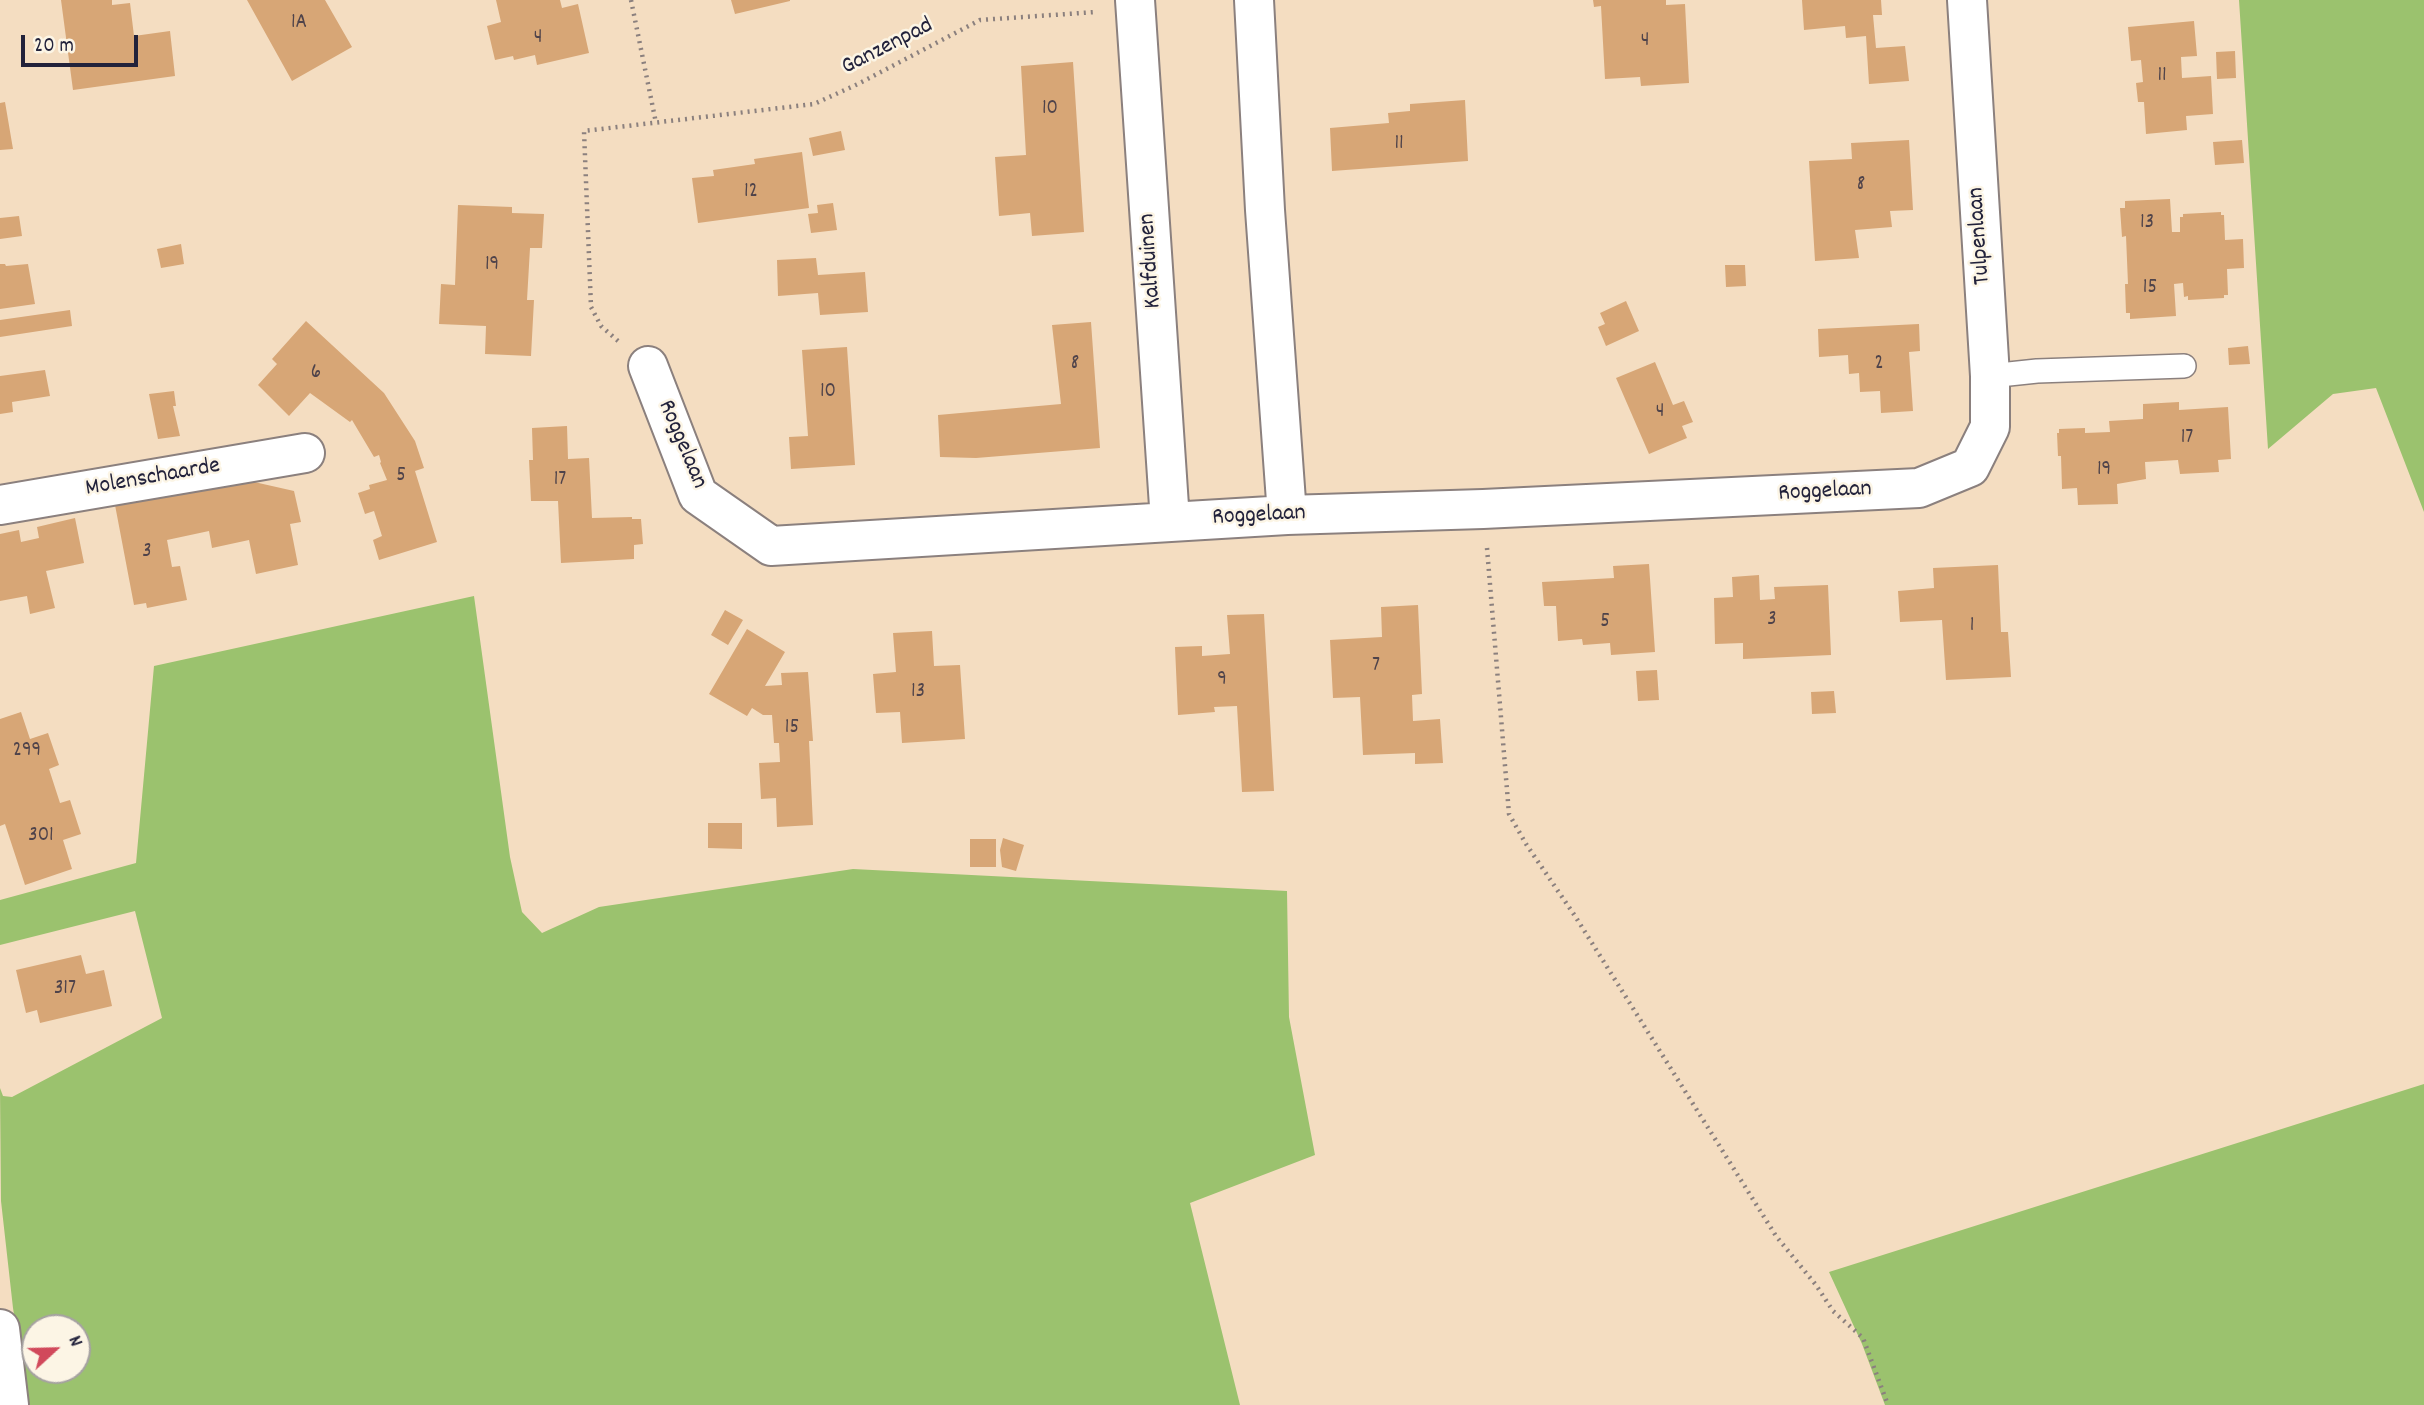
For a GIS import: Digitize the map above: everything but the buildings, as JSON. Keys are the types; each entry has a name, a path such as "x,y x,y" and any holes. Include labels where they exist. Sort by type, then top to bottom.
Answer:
{"street":[{"path":"1254,0 1265,210 1287,515"},
{"name":"Tulpenlaan","path":"1966,0 1990,376 1990,428 1970,467"},
{"name":"Kalfduinen","path":"1135,5 1170,521"},
{"name":"Roggelaan","path":"648,366 698,495 771,547 1170,521 1919,488 1970,467"},
{"name":"Molenschaarde","path":"0,505 305,453"},
{"path":"2,1354 9,1405"}],"lane":[{"path":"1990,376 2037,371 2183,366"}],"path":[{"path":"631,0 656,123"},
{"name":"Ganzenpad","path":"648,366 601,326 591,307 584,131 814,104 981,20 1135,5"},
{"path":"1483,509 1509,814 1776,1236 1816,1285 1833,1311 1863,1338 1888,1405"}],"green space":[{"path":"2239,0 2424,0 2424,512 2376,388 2333,394 2268,449"},
{"path":"474,596 510,857 522,912 542,933 599,907 853,869 1287,891 1289,1017 1315,1155 1190,1203 1240,1405 28,1405 25,1384 91,1384 91,1314 21,1314 21,1360 1,1201 0,1088 3,1096 12,1097 162,1018 135,911 0,945 0,900 136,863 154,666"},
{"path":"2424,1084 2424,1405 1885,1405 1862,1344 1829,1272"}]}
